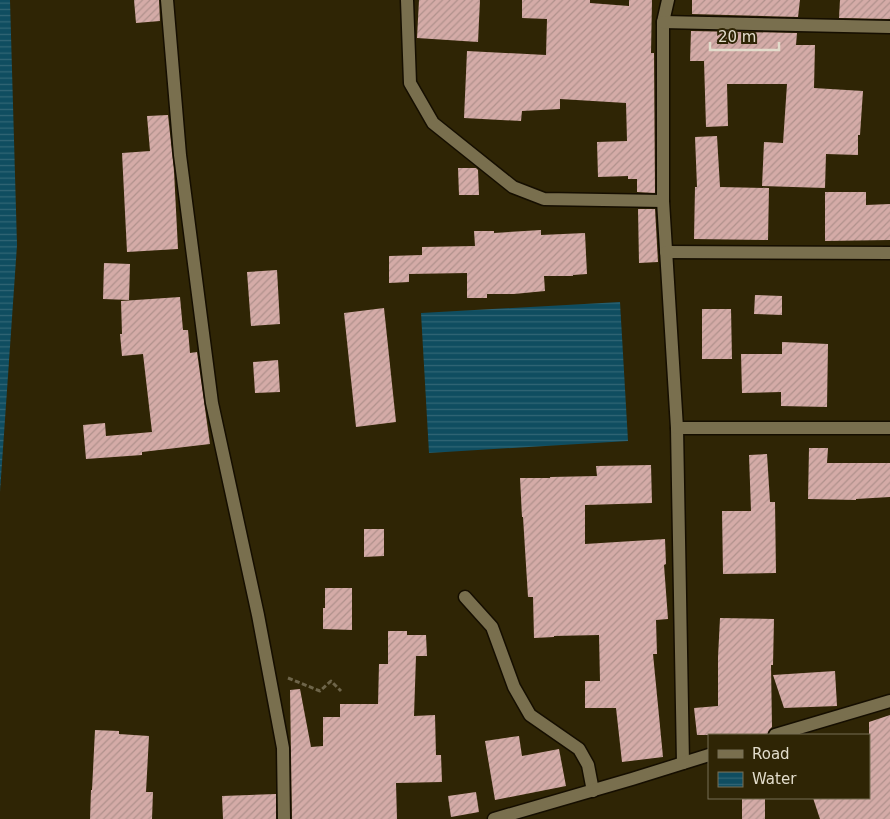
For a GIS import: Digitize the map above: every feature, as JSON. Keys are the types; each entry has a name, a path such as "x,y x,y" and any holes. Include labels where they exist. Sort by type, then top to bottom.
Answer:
{"street":[{"path":"167,0 180,155 212,403 258,615 283,748 284,819"},
{"path":"407,0 410,83 433,123 513,187 544,199 662,201"},
{"path":"668,0 663,22 662,201 677,428 683,763"},
{"path":"663,22 890,27"},
{"path":"666,252 890,253"},
{"path":"677,428 890,428"},
{"path":"464,598 492,627 514,687 530,715 579,749 588,765 593,791"},
{"path":"778,734 890,701"},
{"path":"494,819 708,755"}],"path":[{"path":"269,671 320,691 331,681 341,691"}],"water":[{"path":"0,0 10,0 17,245 0,492"},
{"path":"620,302 628,441 429,453 421,313"}],"building":[{"path":"134,0 159,0 160,21 136,23"},
{"path":"419,0 480,0 478,42 417,38"},
{"path":"522,0 590,0 590,3 629,6 629,0 652,0 651,53 654,53 655,193 637,192 637,179 628,179 628,176 598,177 597,142 627,141 626,103 560,99 560,109 522,111 521,121 464,118 467,51 546,55 547,19 522,18"},
{"path":"692,0 800,0 798,17 692,14"},
{"path":"840,0 890,0 890,19 839,18"},
{"path":"691,31 797,33 796,45 815,45 814,88 863,91 860,135 858,135 858,155 826,154 825,188 762,186 764,142 783,143 787,84 727,84 728,126 706,127 704,61 690,61"},
{"path":"168,115 174,171 178,249 127,252 122,153 150,151 147,116"},
{"path":"717,136 720,187 769,188 768,240 694,239 695,187 697,187 695,137"},
{"path":"458,168 476,168 478,170 479,195 459,195"},
{"path":"825,192 866,192 866,205 890,204 890,240 825,241"},
{"path":"638,209 655,209 658,262 639,263"},
{"path":"541,230 541,235 585,233 587,274 544,276 545,291 487,294 487,298 467,298 467,273 409,274 409,282 389,283 389,256 422,255 422,247 475,246 474,231 494,231 494,233"},
{"path":"104,263 130,264 129,300 103,299"},
{"path":"277,270 280,324 251,326 247,272"},
{"path":"755,295 782,296 782,315 754,314"},
{"path":"180,297 183,330 188,330 190,353 197,352 210,444 142,452 142,455 86,459 83,425 105,423 106,436 152,432 143,354 122,356 120,334 122,334 121,301"},
{"path":"384,308 396,422 356,427 344,313"},
{"path":"702,309 731,309 732,359 702,359"},
{"path":"782,342 828,344 827,407 781,406 781,392 742,393 741,354 782,354"},
{"path":"278,360 280,392 255,393 253,362"},
{"path":"809,448 828,448 827,463 890,463 890,497 856,500 808,499"},
{"path":"767,454 770,502 775,502 776,573 723,574 722,511 751,511 749,455"},
{"path":"651,465 652,503 585,505 585,544 665,539 666,564 664,565 668,619 656,620 657,654 653,654 663,757 622,762 616,708 585,708 585,681 600,681 599,635 534,638 533,597 528,597 520,478 597,476 596,466"},
{"path":"364,529 384,529 384,556 364,557"},
{"path":"325,588 352,588 352,630 323,629"},
{"path":"720,618 774,619 773,665 771,665 772,727 767,734 697,735 694,708 718,706"},
{"path":"388,631 407,631 407,635 426,635 427,656 416,656 414,716 435,715 436,755 441,755 442,782 396,783 397,819 292,819 290,690 300,689 311,747 323,746 323,717 340,717 340,704 378,704 379,664 388,664"},
{"path":"835,671 837,706 784,708 773,675"},
{"path":"890,715 890,819 820,819 813,799 870,799 869,722"},
{"path":"95,730 119,731 119,734 149,736 146,792 153,792 152,819 90,819"},
{"path":"519,736 522,756 559,749 566,786 495,800 485,741"},
{"path":"476,792 479,812 451,817 448,796"},
{"path":"276,794 276,819 223,819 222,796"},
{"path":"742,799 765,799 765,819 742,819"}]}
